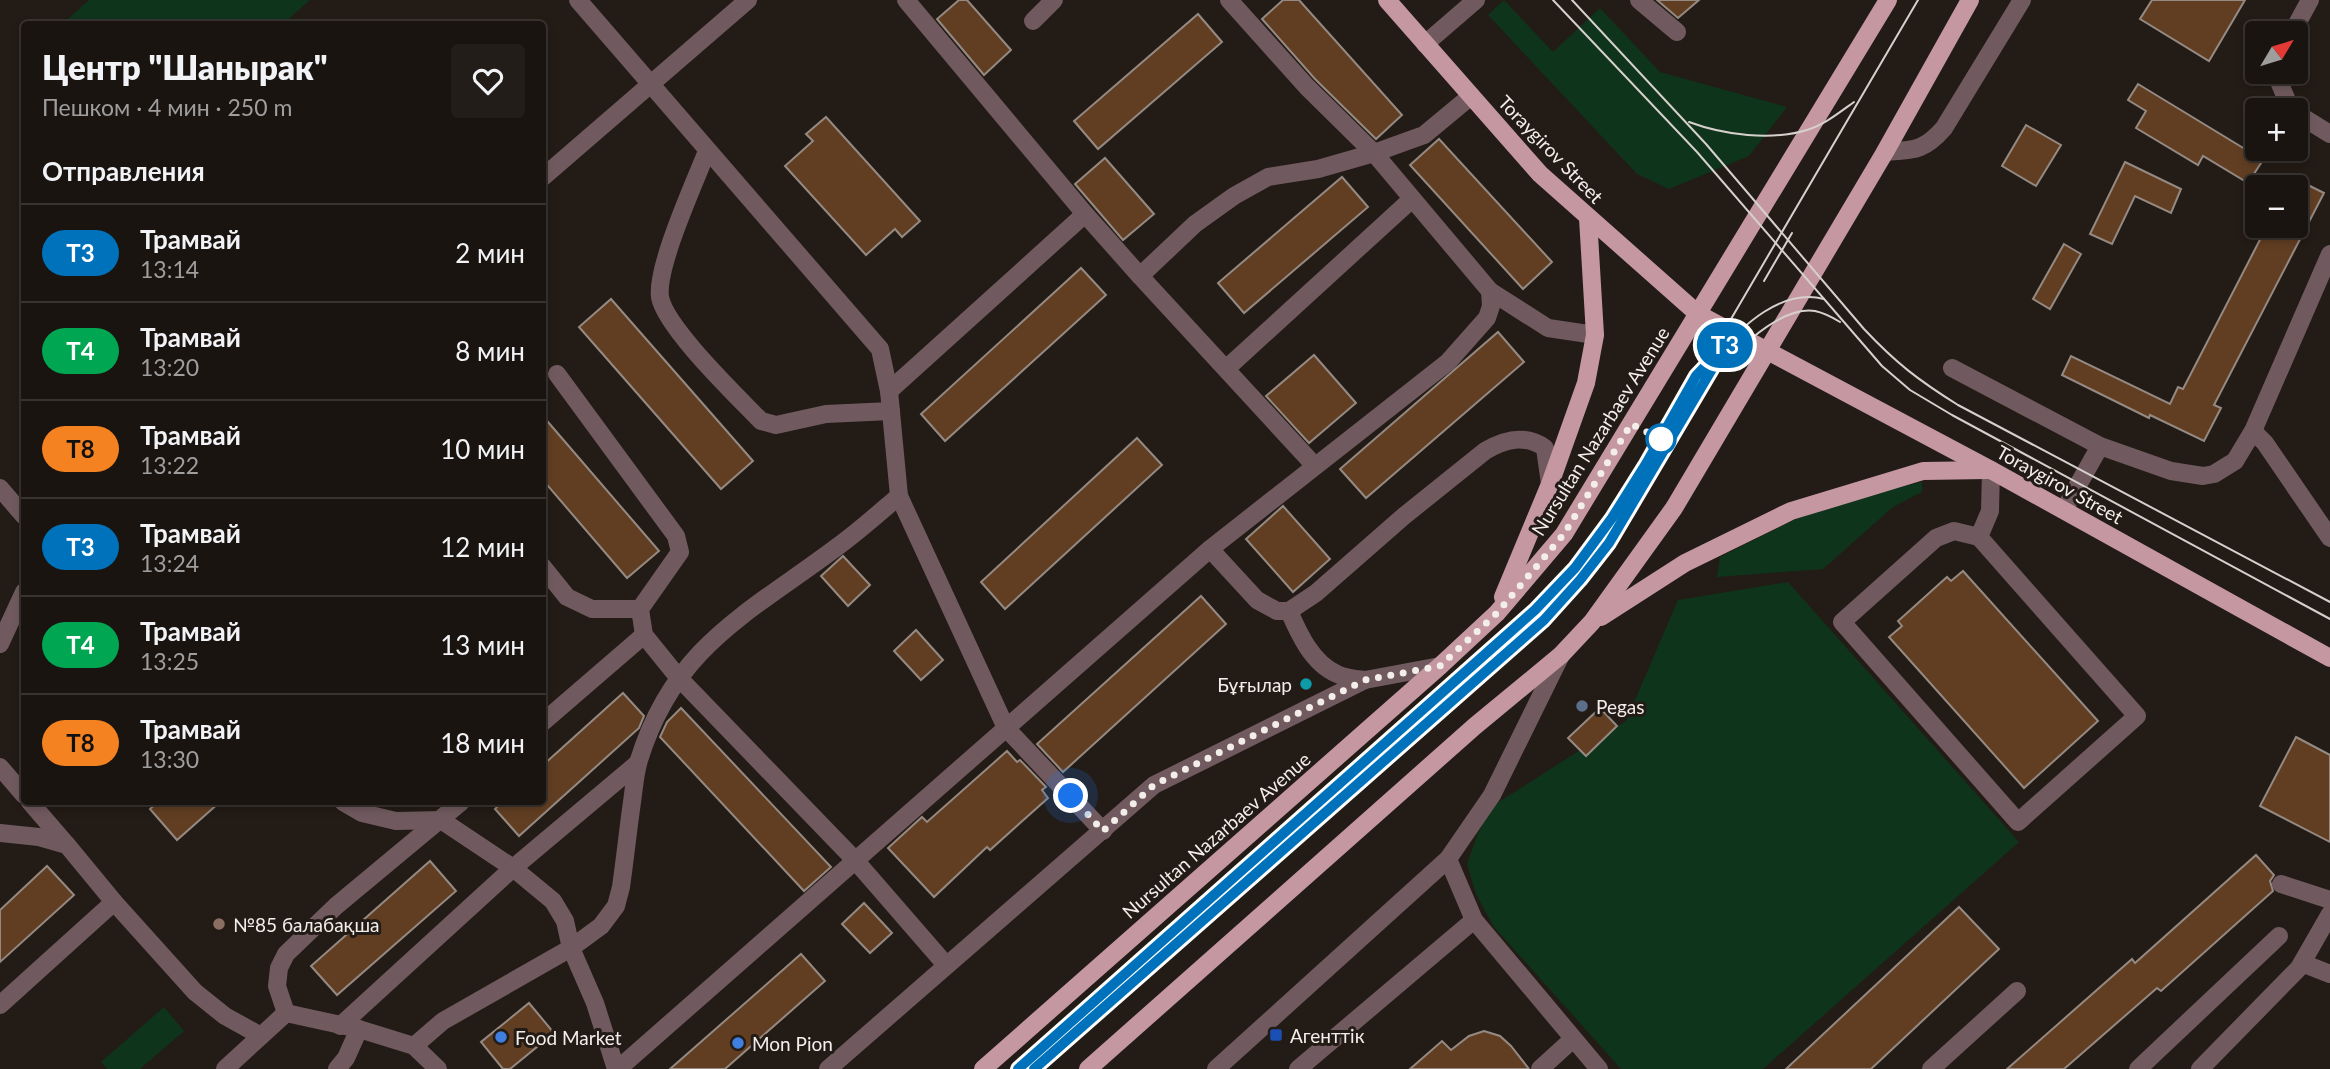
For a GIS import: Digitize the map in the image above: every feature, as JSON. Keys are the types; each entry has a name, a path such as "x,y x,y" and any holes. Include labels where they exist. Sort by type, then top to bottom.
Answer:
{"main road":[{"name":"Toraygirov Street","path":"1387,0 1540,174 1698,314 1991,470 2330,658"},
{"name":"Nursultan Nazarbaev Avenue","path":"983,1069 1440,666 1497,613 1564,534 1888,0"},
{"path":"1088,1069 1465,735 1561,655 1592,622 1674,508 1885,152 1969,0"},
{"path":"1497,613 1550,484 1587,383 1595,335 1588,218"},
{"path":"1592,622 1685,564 1791,511 1923,471 1991,470"}],"lane":[{"path":"578,0 880,349 891,411 900,496 1006,728 1103,831"},
{"path":"546,175 748,0"},
{"path":"906,0 1085,214 1315,466"},
{"path":"1032,21 1054,0"},
{"path":"1229,0 1307,87 1374,153 1490,291 1548,328 1595,335"},
{"path":"1425,44 1476,0"},
{"path":"1639,0 1676,32"},
{"path":"1885,152 1917,150 1930,144 1944,128 2022,0"},
{"path":"2299,21 2311,0"},
{"path":"1140,276 1195,225 1268,177 1318,169 1423,135 1471,96"},
{"path":"2308,120 2330,134"},
{"path":"707,151 660,275 660,299 671,324 761,421 776,425 826,414 891,411"},
{"path":"1227,368 1412,200"},
{"path":"888,390 1085,214"},
{"path":"1952,368 2100,446 2171,471 2203,476 2214,474 2235,461 2253,431 2330,254"},
{"path":"348,805 362,813 396,821 441,821 513,868 553,901 565,922 570,948 595,1003 617,1069 1210,549 1448,362 1487,318 1491,306 1490,291"},
{"path":"557,373 676,536 680,552 640,609 643,635 678,677 854,859 946,965"},
{"path":"2253,431 2265,443 2330,538"},
{"path":"1210,549 1257,600 1277,611 1289,611 1316,593 1404,516 1500,442 1533,440 1545,448 1550,484"},
{"path":"2064,510 2100,446"},
{"path":"1979,537 1990,511 1991,470"},
{"path":"0,488 21,512"},
{"path":"414,1046 443,1021 570,948 601,926 616,906 638,763 651,725 678,677 718,634 769,594 838,547 900,496"},
{"path":"1954,531 1979,537 2137,716 2018,822 1842,622 1936,538 1954,531"},
{"path":"546,571 567,597 592,609 640,609"},
{"path":"0,643 21,598"},
{"path":"1289,611 1301,638 1327,668 1338,675 1365,680"},
{"path":"546,716 643,635"},
{"path":"1216,1069 1448,859 1492,795 1561,655"},
{"path":"828,1069 1154,785 1365,680 1440,666"},
{"path":"340,1026 513,868 638,763"},
{"path":"0,767 21,792"},
{"path":"33,805 114,902 195,992 225,1016 261,1036"},
{"path":"286,1013 277,986 279,968 286,954 337,906 458,805"},
{"path":"0,833 67,845"},
{"path":"1448,859 1474,920 1599,1069"},
{"path":"2281,884 2330,900"},
{"path":"0,1005 114,902"},
{"path":"2200,1069 2302,963 2330,914"},
{"path":"1298,1069 1474,920"},
{"path":"2138,1069 2279,936"},
{"path":"2302,963 2330,974"},
{"path":"1931,1069 2017,991"},
{"path":"286,1013 359,1029 414,1046 438,1069"},
{"path":"225,1069 286,1013"},
{"path":"337,1069 346,1058 359,1029"},
{"path":"1539,1069 1573,1039"}],"green space":[{"path":"89,0 310,0 286,21 65,21"},
{"path":"1504,0 1553,52 1600,8 1660,72 1787,107 1749,156 1669,189 1637,174 1488,15"},
{"path":"1922,482 1922,492 1893,507 1823,569 1717,577 1720,557 1796,519 1866,495"},
{"path":"1788,582 2019,842 1763,1069 1621,1069 1494,927 1476,894 1467,864 1478,833 1494,805 1626,721 1678,600"},
{"path":"164,1007 184,1031 140,1069 107,1069 101,1062"}],"building":[{"path":"959,0 967,0 1011,50 984,75 937,19"},
{"path":"1283,0 1299,0 1402,115 1376,139 1315,79 1262,19"},
{"path":"1657,0 1699,0 1678,18"},
{"path":"2152,0 2245,0 2209,61 2140,19"},
{"path":"1198,14 1222,42 1098,149 1074,121"},
{"path":"2138,84 2245,149 2245,161 2262,161 2253,175 2245,175 2245,181 2203,156 2198,165 2136,128 2146,111 2128,100"},
{"path":"826,117 920,221 902,237 895,229 866,255 785,166 813,141 806,134"},
{"path":"2026,125 2061,145 2036,186 2002,166"},
{"path":"1439,139 1552,262 1523,289 1410,165"},
{"path":"1105,158 1154,214 1123,240 1075,184"},
{"path":"2125,162 2181,189 2171,213 2135,196 2112,244 2090,234"},
{"path":"1342,177 1368,207 1244,313 1218,283"},
{"path":"2308,185 2324,193 2308,224"},
{"path":"2261,238 2301,238 2214,405 2221,408 2204,441 2150,415 2149,418 2062,375 2071,356 2170,404 2178,387 2183,389"},
{"path":"2064,244 2081,254 2050,309 2033,299"},
{"path":"1081,268 1106,295 945,441 921,414"},
{"path":"611,299 753,461 721,489 579,327"},
{"path":"1498,332 1524,362 1366,498 1340,469"},
{"path":"1314,355 1356,403 1309,443 1266,396"},
{"path":"546,420 659,551 627,578 546,484"},
{"path":"1137,438 1162,465 1005,609 981,582"},
{"path":"1283,506 1330,559 1293,592 1246,539"},
{"path":"843,556 870,585 848,606 821,576"},
{"path":"1963,571 2098,721 2024,788 1889,637 1902,626 1898,621 1947,577 1951,581"},
{"path":"1201,596 1226,624 1063,772 1037,744"},
{"path":"916,630 943,660 921,680 894,651"},
{"path":"623,693 644,716 639,728 519,836 495,809 499,805 546,805 546,762"},
{"path":"681,708 831,867 804,891 660,737 667,722"},
{"path":"1600,708 1617,726 1586,756 1568,738"},
{"path":"2296,737 2330,755 2330,842 2260,806"},
{"path":"1007,751 1017,762 1020,760 1046,787 1042,790 1048,798 990,850 987,847 934,897 888,848 922,817 927,822"},
{"path":"155,805 217,805 177,840 150,809"},
{"path":"2256,855 2274,875 2270,881 2273,891 2161,991 2157,988 2064,1069 2007,1069 2132,959 2135,963"},
{"path":"430,861 456,891 337,995 311,966"},
{"path":"47,866 74,895 0,962 0,910"},
{"path":"864,903 892,933 870,953 842,924"},
{"path":"1959,907 1999,949 1871,1069 1786,1069"},
{"path":"801,954 825,981 725,1069 670,1069"},
{"path":"529,1003 554,1033 510,1069 503,1069 481,1042"},
{"path":"1484,1031 1500,1036 1529,1069 1410,1069 1442,1041 1451,1050 1469,1036"}],"tram line":[{"path":"1553,0 1697,152 1882,366 1910,390 2330,619"},
{"path":"1572,0 1706,144 1864,329 1908,370 1958,405 2330,602"},
{"path":"1018,1069 1535,610 1575,567 1612,518 1646,464 1918,0"},
{"path":"1689,122 1732,133 1778,135 1813,128 1854,102"},
{"path":"1764,281 1792,233"},
{"path":"1715,355 1750,322 1778,304 1808,297 1824,299"},
{"path":"1697,394 1750,340 1783,318 1799,312 1815,311 1840,322"},
{"name":"T3","path":"1018,1069 1535,610 1575,568 1612,518 1696,376 1728,342 1609,543 1544,620 1034,1069"},
{"path":"1225,900 1543,620 1580,581 1609,543 1640,492"}],"place":[{"name":"Бұғылар","path":"1306,684"},
{"name":"Pegas","path":"1582,706"},
{"name":"№85 балабақша","path":"219,924"},
{"name":"Агенттік","path":"1276,1035"},
{"name":"Food Market","path":"501,1037"},
{"name":"Mon Pion","path":"738,1043"}],"route":[{"path":"1071,796 1103,831 1154,785 1365,680 1440,666 1497,613 1564,534 1631,424 1661,439"}]}
